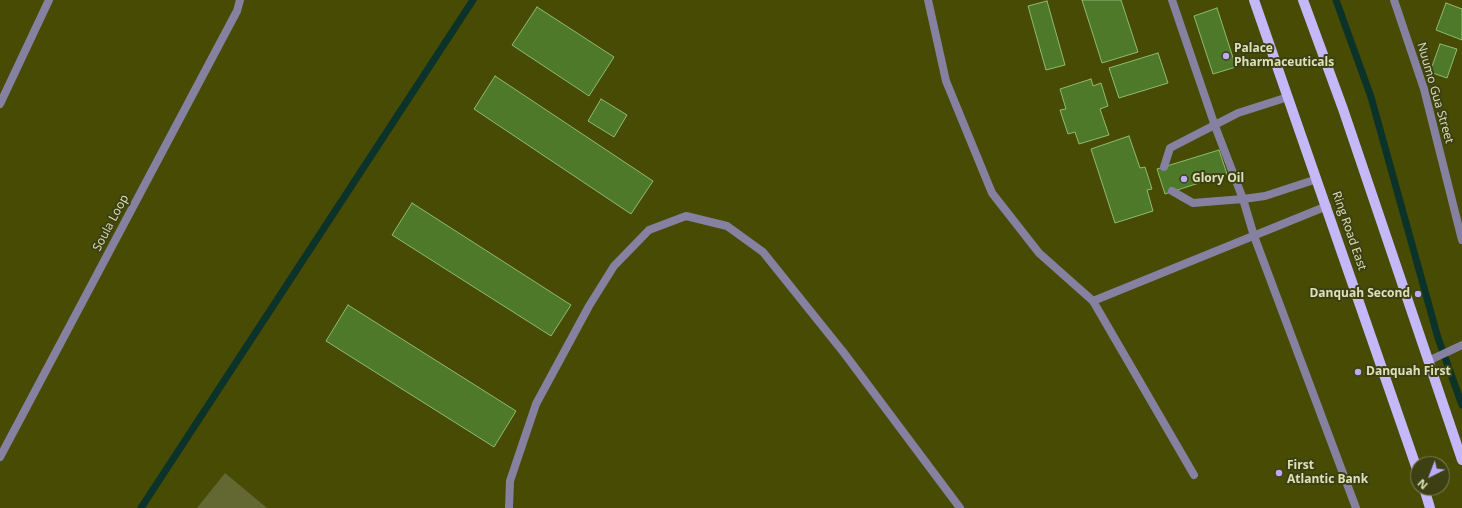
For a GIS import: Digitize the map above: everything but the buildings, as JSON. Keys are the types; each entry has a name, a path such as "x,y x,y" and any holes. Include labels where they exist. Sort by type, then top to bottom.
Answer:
{"main road":[{"name":"Ring Road East","path":"1254,0 1327,206 1413,456"},
{"path":"1303,0 1343,109 1462,460"},
{"path":"1426,496 1430,508"}],"street":[{"path":"0,104 49,0"},
{"name":"Soula Loop","path":"0,458 237,11 240,0"},
{"path":"928,0 946,81 992,193 1039,253 1093,301 1194,476"},
{"path":"1172,0 1215,126 1243,199 1254,236 1356,508"},
{"name":"Nuumo Gua Street","path":"1394,0 1424,89 1462,240"},
{"path":"1164,167 1170,148 1238,114 1288,97"},
{"path":"1172,191 1193,203 1243,199 1265,196 1317,179"},
{"path":"1093,301 1327,206"},
{"path":"509,508 510,481 536,404 589,306 614,266 649,230 686,216 727,226 763,252 844,354 960,508"},
{"path":"1428,361 1458,347"}],"green space":[{"path":"225,473 267,508 197,508"}],"waterway":[{"path":"141,508 473,0"},
{"path":"1336,0 1371,97 1438,338 1462,405"}],"place":[{"name":"Palace Pharmaceuticals","path":"1226,56"},
{"name":"Glory Oil","path":"1184,179"},
{"name":"Danquah Second","path":"1418,294"},
{"name":"Danquah First","path":"1358,372"},
{"name":"First Atlantic Bank","path":"1279,473"}]}
